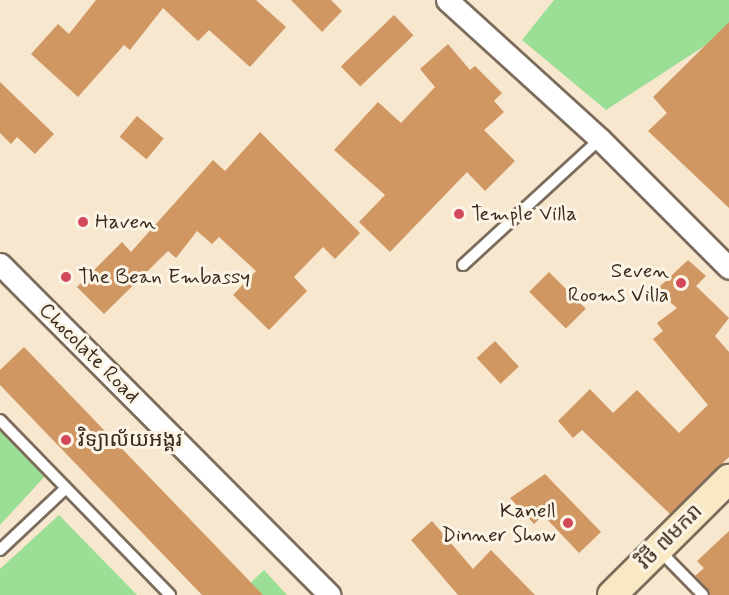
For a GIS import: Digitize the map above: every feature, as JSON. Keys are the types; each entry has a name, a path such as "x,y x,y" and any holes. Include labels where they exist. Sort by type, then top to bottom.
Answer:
{"main road":[{"name":"វិថី ៧មករា","path":"612,595 729,479"}],"street":[{"path":"447,0 600,139 729,268"},
{"name":"Chocolate Road","path":"0,264 330,595"}],"lane":[{"path":"463,265 600,139"},
{"path":"0,420 64,490 170,595"},
{"path":"0,550 64,490"},
{"path":"658,549 703,595"}],"green space":[{"path":"554,0 729,0 729,30 606,110 522,40"},
{"path":"0,425 48,473 0,525"},
{"path":"59,515 137,595 0,595 0,569"},
{"path":"264,570 287,595 238,595"}],"building":[{"path":"96,0 256,0 286,27 250,67 209,30 198,41 163,8 130,50 124,45 78,97 31,54 58,24 69,34"},
{"path":"291,0 331,0 342,11 322,32"},
{"path":"394,15 413,35 360,87 341,66"},
{"path":"729,22 729,208 648,131 667,113 653,97"},
{"path":"448,44 470,70 475,66 502,93 494,101 504,112 484,130 515,161 485,191 467,172 390,252 359,222 385,195 334,150 378,102 401,123 435,87 420,69"},
{"path":"0,82 54,134 35,154 17,137 11,144 0,133"},
{"path":"137,116 164,138 146,159 120,137"},
{"path":"260,132 360,233 335,259 323,247 294,277 307,291 269,330 233,295 256,271 219,237 212,244 197,231 176,258 168,251 104,314 77,287 122,242 131,252 213,160 225,171"},
{"path":"688,260 706,276 696,286 729,318 715,336 729,352 729,457 670,514 582,430 573,438 558,421 590,389 613,413 637,390 679,433 708,405 653,339 663,331 657,323 677,308 656,290"},
{"path":"549,272 586,309 566,329 529,292"},
{"path":"495,341 519,367 501,384 477,358"},
{"path":"24,347 263,595 202,595 0,385 0,370"},
{"path":"545,474 601,532 579,553 543,515 534,524 510,498"},
{"path":"432,521 473,569 491,550 535,595 458,595 411,540"},
{"path":"729,531 729,595 710,595 695,576 704,568 697,561"}],"place":[{"name":"Temple Villa","path":"459,214"},
{"name":"Haven","path":"83,222"},
{"name":"The Bean Embassy","path":"66,277"},
{"name":"Seven Rooms Villa","path":"681,283"},
{"name":"វិទ្យាល័យអង្គរ","path":"66,440"},
{"name":"Kanell Dinner Show","path":"568,523"}]}
